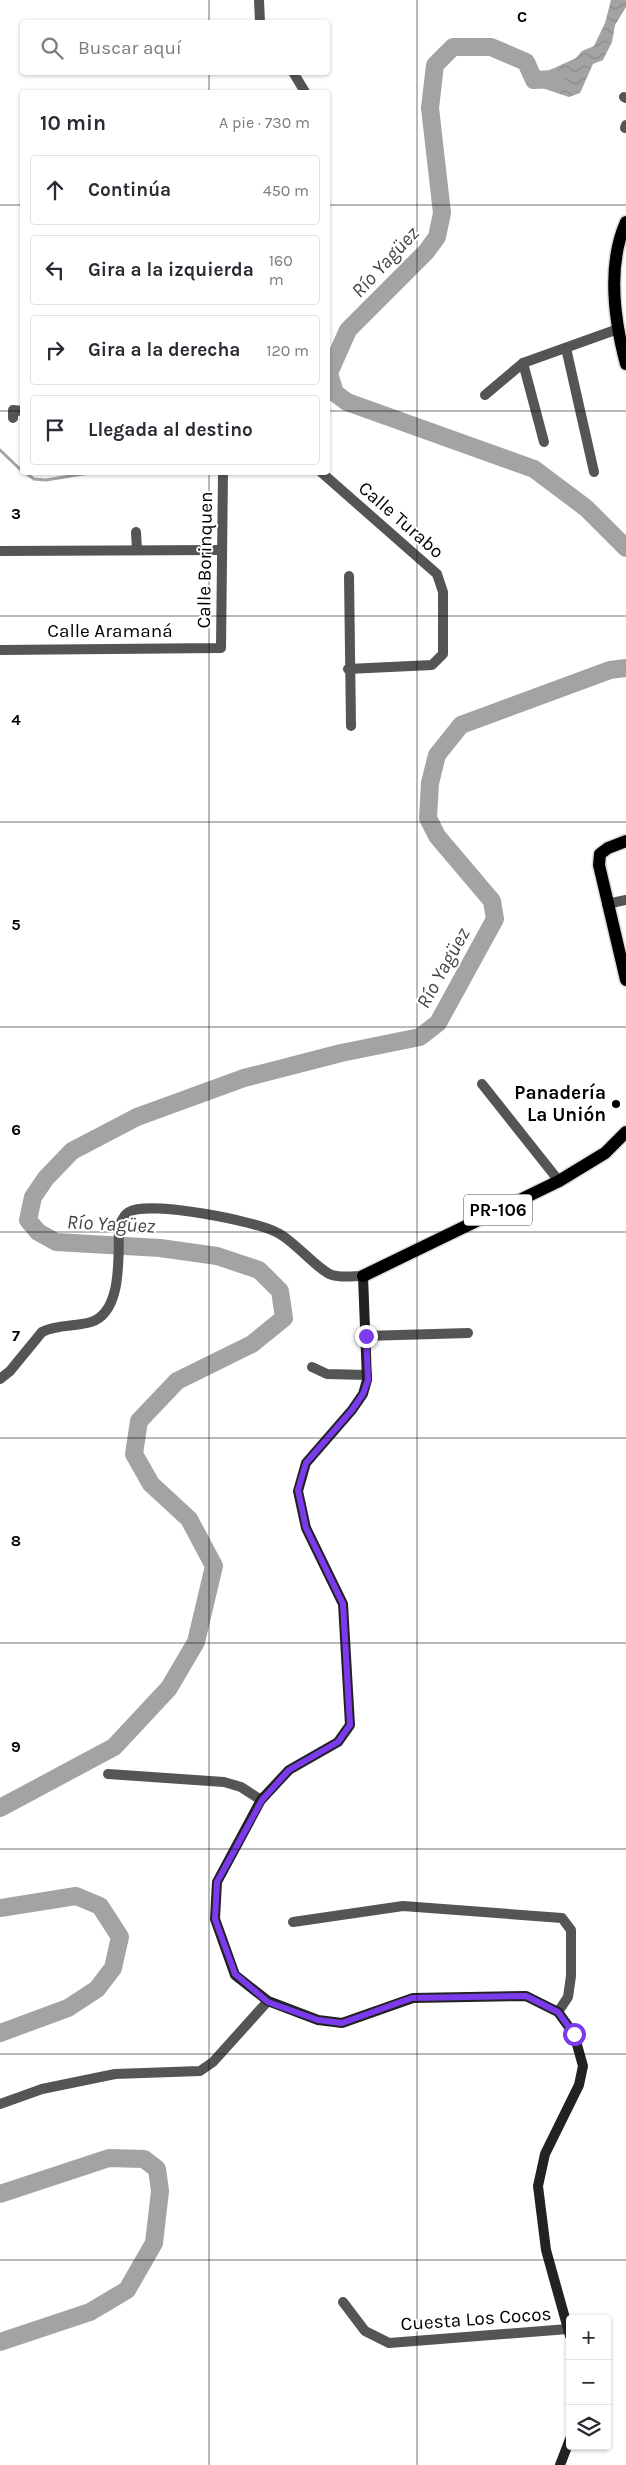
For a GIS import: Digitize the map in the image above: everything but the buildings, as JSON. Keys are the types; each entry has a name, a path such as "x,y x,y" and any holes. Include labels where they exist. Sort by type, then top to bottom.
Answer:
{"main road":[{"path":"626,222 620,241 616,268 618,329 626,364"},
{"path":"626,841 608,848 600,854 599,865 606,904 626,980"},
{"name":"PR-106","path":"363,1276 559,1181 604,1153 626,1132"},
{"path":"363,1276 367,1375 363,1394 352,1410 306,1463 298,1490 306,1528 343,1604 350,1725 338,1742 289,1770 262,1800 217,1882 215,1919 235,1974 268,2002 318,2020 342,2023 412,1998 526,1996 558,2012 574,2034 583,2066 579,2085 545,2154 538,2186 546,2250 566,2322"},
{"path":"560,2465 566,2449"}],"street":[{"path":"259,1 260,20"},
{"path":"295,75 304,90"},
{"path":"485,395 524,364 618,329"},
{"path":"566,348 594,472"},
{"path":"524,364 544,442"},
{"path":"13,418 13,410 20,411"},
{"name":"Calle Borinquen","path":"221,648 224,475"},
{"name":"Calle Turabo","path":"324,475 437,574 444,592 442,654 432,665 348,669"},
{"path":"136,532 137,550"},
{"path":"0,551 222,550"},
{"path":"348,576 348,669 351,726"},
{"name":"Calle Aramaná","path":"0,650 221,648"},
{"path":"606,904 626,900"},
{"path":"482,1084 559,1181"},
{"path":"0,1379 42,1332 49,1328 91,1322 108,1310 114,1299 121,1220 128,1212 140,1208 166,1208 245,1222 278,1232 332,1275 363,1276"},
{"path":"366,1336 468,1333"},
{"path":"312,1367 327,1374 367,1375"},
{"path":"108,1774 224,1782 241,1787 262,1800"},
{"path":"293,1922 403,1906 562,1918 570,1930 571,1976 568,1997 558,2012"},
{"path":"0,2104 42,2089 115,2074 200,2070 213,2062 268,2002"},
{"name":"Cuesta Los Cocos","path":"344,2302 365,2331 389,2342 566,2333"}],"water":[{"path":"611,0 626,0 626,7 615,25 612,42 603,60 593,64 580,93 569,97 536,86 534,80 539,75 576,58 582,51 594,46 605,23"}],"waterway":[{"name":"Río Yagüez","path":"330,371 348,330 426,252 437,237 442,213 430,108 435,65 453,47 491,47 526,62 534,80 555,79"},
{"name":"Río Yagüez","path":"330,376 335,393 347,402 534,469 586,508 626,548"},
{"path":"0,450 20,469"},
{"path":"28,475 34,479 46,480 77,475"},
{"name":"Río Yagüez","path":"0,1808 114,1747 169,1688 196,1642 214,1566 189,1519 151,1484 134,1454 139,1421 177,1381 252,1344 284,1318 280,1291 259,1270 217,1256 160,1248 56,1242 38,1232 28,1220 33,1197 46,1178 72,1151 137,1117 244,1078 341,1053 420,1037 438,1023 495,919 492,901 437,836 428,818 430,783 437,755 461,725 610,670 626,668"},
{"name":"Río Yagüez","path":"0,1908 76,1896 100,1906 120,1937 113,1968 97,1989 68,2008 0,2033"},
{"name":"Río Yagüez","path":"0,2194 109,2158 144,2159 157,2169 160,2191 154,2243 127,2290 90,2312 0,2342"}],"place":[{"name":"Panadería La Unión","path":"616,1104"}],"route":[{"path":"366,1336 368,1380 363,1394 352,1410 306,1463 298,1490 306,1528 343,1604 350,1725 338,1742 289,1770 262,1800 217,1882 215,1919 235,1974 268,2002 318,2020 342,2023 412,1998 526,1996 558,2012 574,2034"}]}
